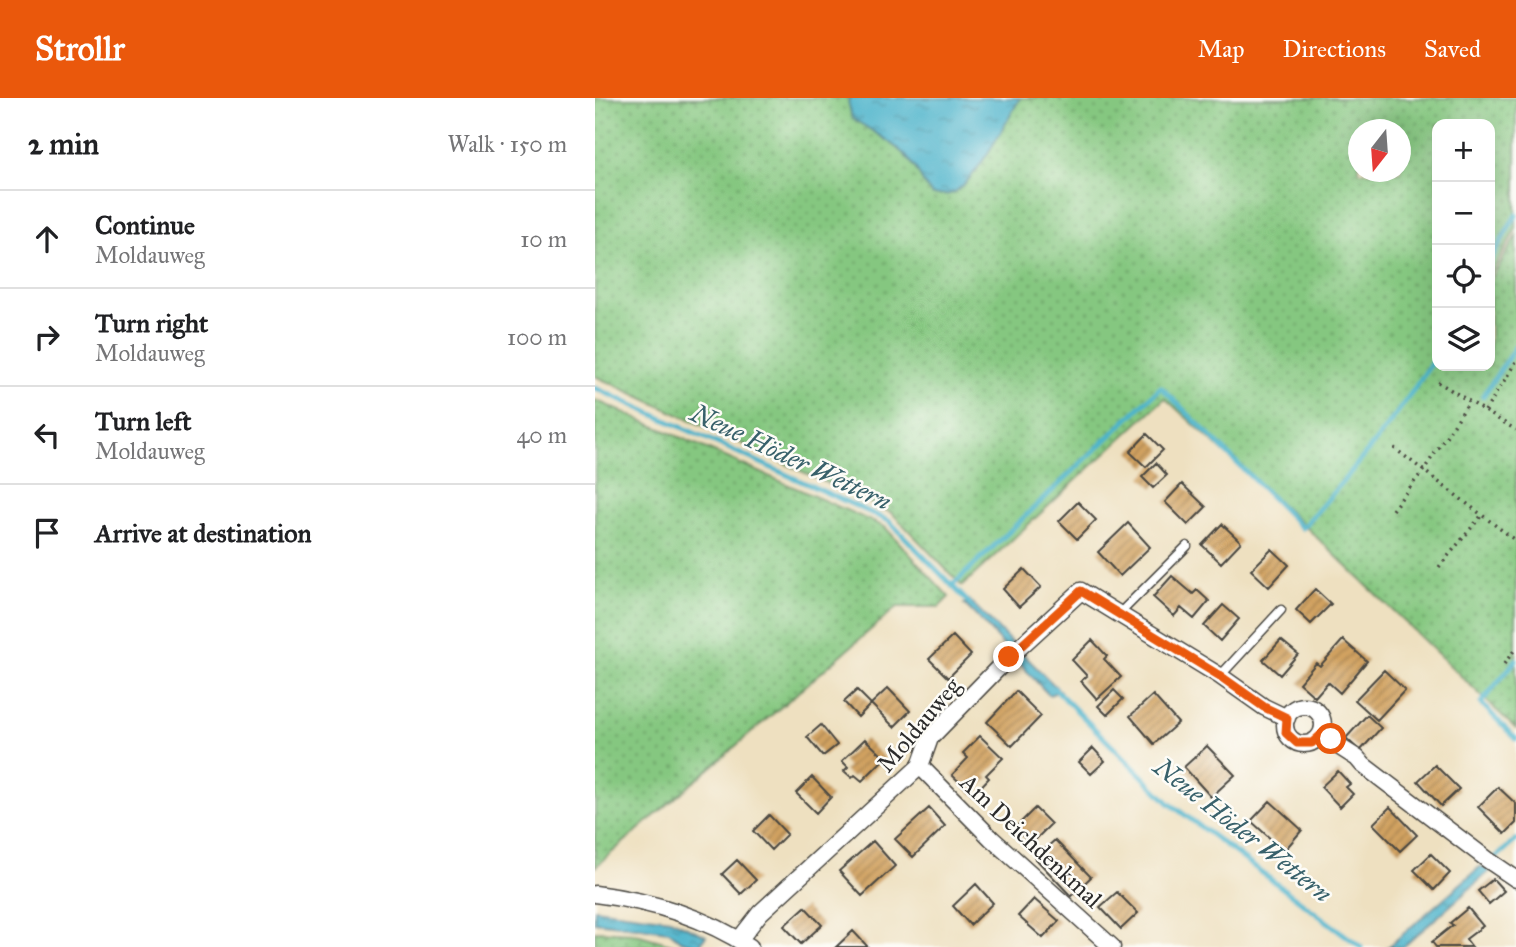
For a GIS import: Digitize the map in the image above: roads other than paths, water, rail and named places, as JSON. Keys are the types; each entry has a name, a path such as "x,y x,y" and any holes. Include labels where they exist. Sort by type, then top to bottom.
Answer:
{"street":[{"name":"Moldauweg","path":"744,943 760,913 921,766 930,738 1014,652 1081,591 1220,676 1264,707 1287,718"},
{"path":"1297,707 1312,708 1322,718 1324,726 1321,735 1312,743 1297,743 1286,733 1287,718 1297,707"},
{"path":"1321,735 1357,758 1487,860 1516,879"},
{"name":"Am Deichdenkmal","path":"921,766 991,838 1112,947"},
{"path":"595,894 666,908 700,919 744,943"}],"lane":[{"path":"1119,614 1187,546"},
{"path":"1220,676 1281,610"}],"water":[{"path":"851,98 1020,98 989,152 969,179 950,194 933,195 914,166 899,150 852,118 848,101"},
{"path":"969,600 1060,691 1049,695 964,604"},
{"path":"1481,866 1490,871 1403,947 1388,947"},
{"path":"595,909 670,919 706,936 699,946 680,940 669,931 595,922"}],"waterway":[{"path":"1495,252 1516,215"},
{"path":"1483,396 1516,346"},
{"path":"952,586 1161,387 1302,528 1374,444 1432,361"},
{"name":"Neue Höder Wettern","path":"595,388 889,521 970,604"},
{"path":"1516,660 1481,703 1516,739"},
{"name":"Neue Höder Wettern","path":"1054,688 1169,803 1361,947"},
{"path":"1494,859 1516,840"}]}
